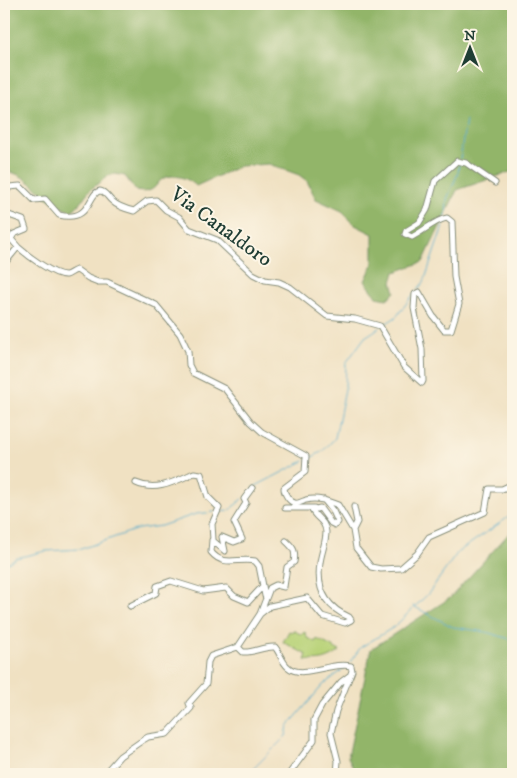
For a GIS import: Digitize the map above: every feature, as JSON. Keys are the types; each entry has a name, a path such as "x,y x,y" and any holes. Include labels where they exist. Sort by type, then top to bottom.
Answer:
{"street":[{"name":"Via Canaldoro","path":"4,197 9,187 20,186 34,200 46,199 55,211 64,216 79,214 85,210 96,192 99,191 103,192 112,202 134,211 147,201 156,200 166,210 179,217 189,229 217,240 253,274 265,280 279,282 290,287 330,318 355,319 380,326 404,367 422,383 422,349 414,308 416,294 419,292 422,295 429,311 444,330 451,330 459,304 454,277 454,236 452,222 447,218 440,218 429,229 412,237 405,234 406,231 419,223 427,210 435,182 457,161 466,163 495,183"},
{"path":"4,217 9,215 23,220 26,229 14,234 11,239 32,260 44,264 58,274 64,275 76,270 98,282 108,282 156,305 180,334 188,351 189,365 193,373 225,390 251,422 262,432 306,456 305,472 284,488 288,498 296,503 307,499 324,500 341,508 353,530 356,548 370,567 381,569 401,568 417,554 429,537 485,512 489,489 502,489 513,484"},
{"path":"4,264 18,247"},
{"path":"136,483 149,488 194,473 201,474 208,497 219,508 212,524 213,540 211,541 211,552 226,562 255,561 259,566 265,596"},
{"path":"213,540 225,551 222,537 234,542 242,539 234,522 246,503 245,496 252,488"},
{"path":"285,508 320,508 331,524 337,524 336,516 324,500"},
{"path":"353,530 357,522 354,507"},
{"path":"104,774 120,756 143,740 148,737 167,734 191,708 189,703 204,688 211,656 238,647 260,614 270,606 307,598 322,616 345,623 351,620 350,617 329,605 326,599 319,568 326,533 324,523 313,512 314,508"},
{"path":"260,614 265,596 272,585 284,586 288,567 294,562 294,548 286,541"},
{"path":"130,606 156,593 157,586 171,581 203,591 226,588 234,596 248,602 262,587"},
{"path":"238,647 243,652 264,647 275,647 286,666 298,672 345,664 351,666 350,675 336,711 331,732 338,762 337,774"},
{"path":"289,774 314,740 314,720 322,705 341,682 350,675"}],"green space":[{"path":"4,4 513,4 513,171 457,190 423,262 395,272 392,282 395,292 387,299 377,297 365,281 373,264 373,234 355,225 342,211 316,199 307,181 299,175 269,164 240,166 196,186 184,178 169,176 152,189 144,192 136,191 125,176 115,174 105,177 71,211 62,208 23,177 4,171"},
{"path":"513,529 513,774 356,774 348,757 371,649 450,598"},
{"path":"293,630 302,635 304,632 307,634 306,637 315,642 317,639 340,651 324,660 305,660 307,655 283,642 289,631 292,632"}],"waterway":[{"path":"460,159 466,120"},
{"path":"446,217 447,199 458,173 459,163"},
{"path":"417,290 424,282 445,220"},
{"path":"382,326 396,317 413,295"},
{"path":"307,460 323,451 335,438 345,389 346,363 365,337 379,328"},
{"path":"254,487 304,461"},
{"path":"218,512 229,511 242,499"},
{"path":"4,565 16,558 46,551 81,549 138,529 161,526 196,514 214,512"},
{"path":"350,662 361,647 394,627 428,594 458,552 513,514"},
{"path":"413,606 453,627 486,632 513,640"},
{"path":"253,774 254,768 286,736 288,726 323,685 345,668"}]}
